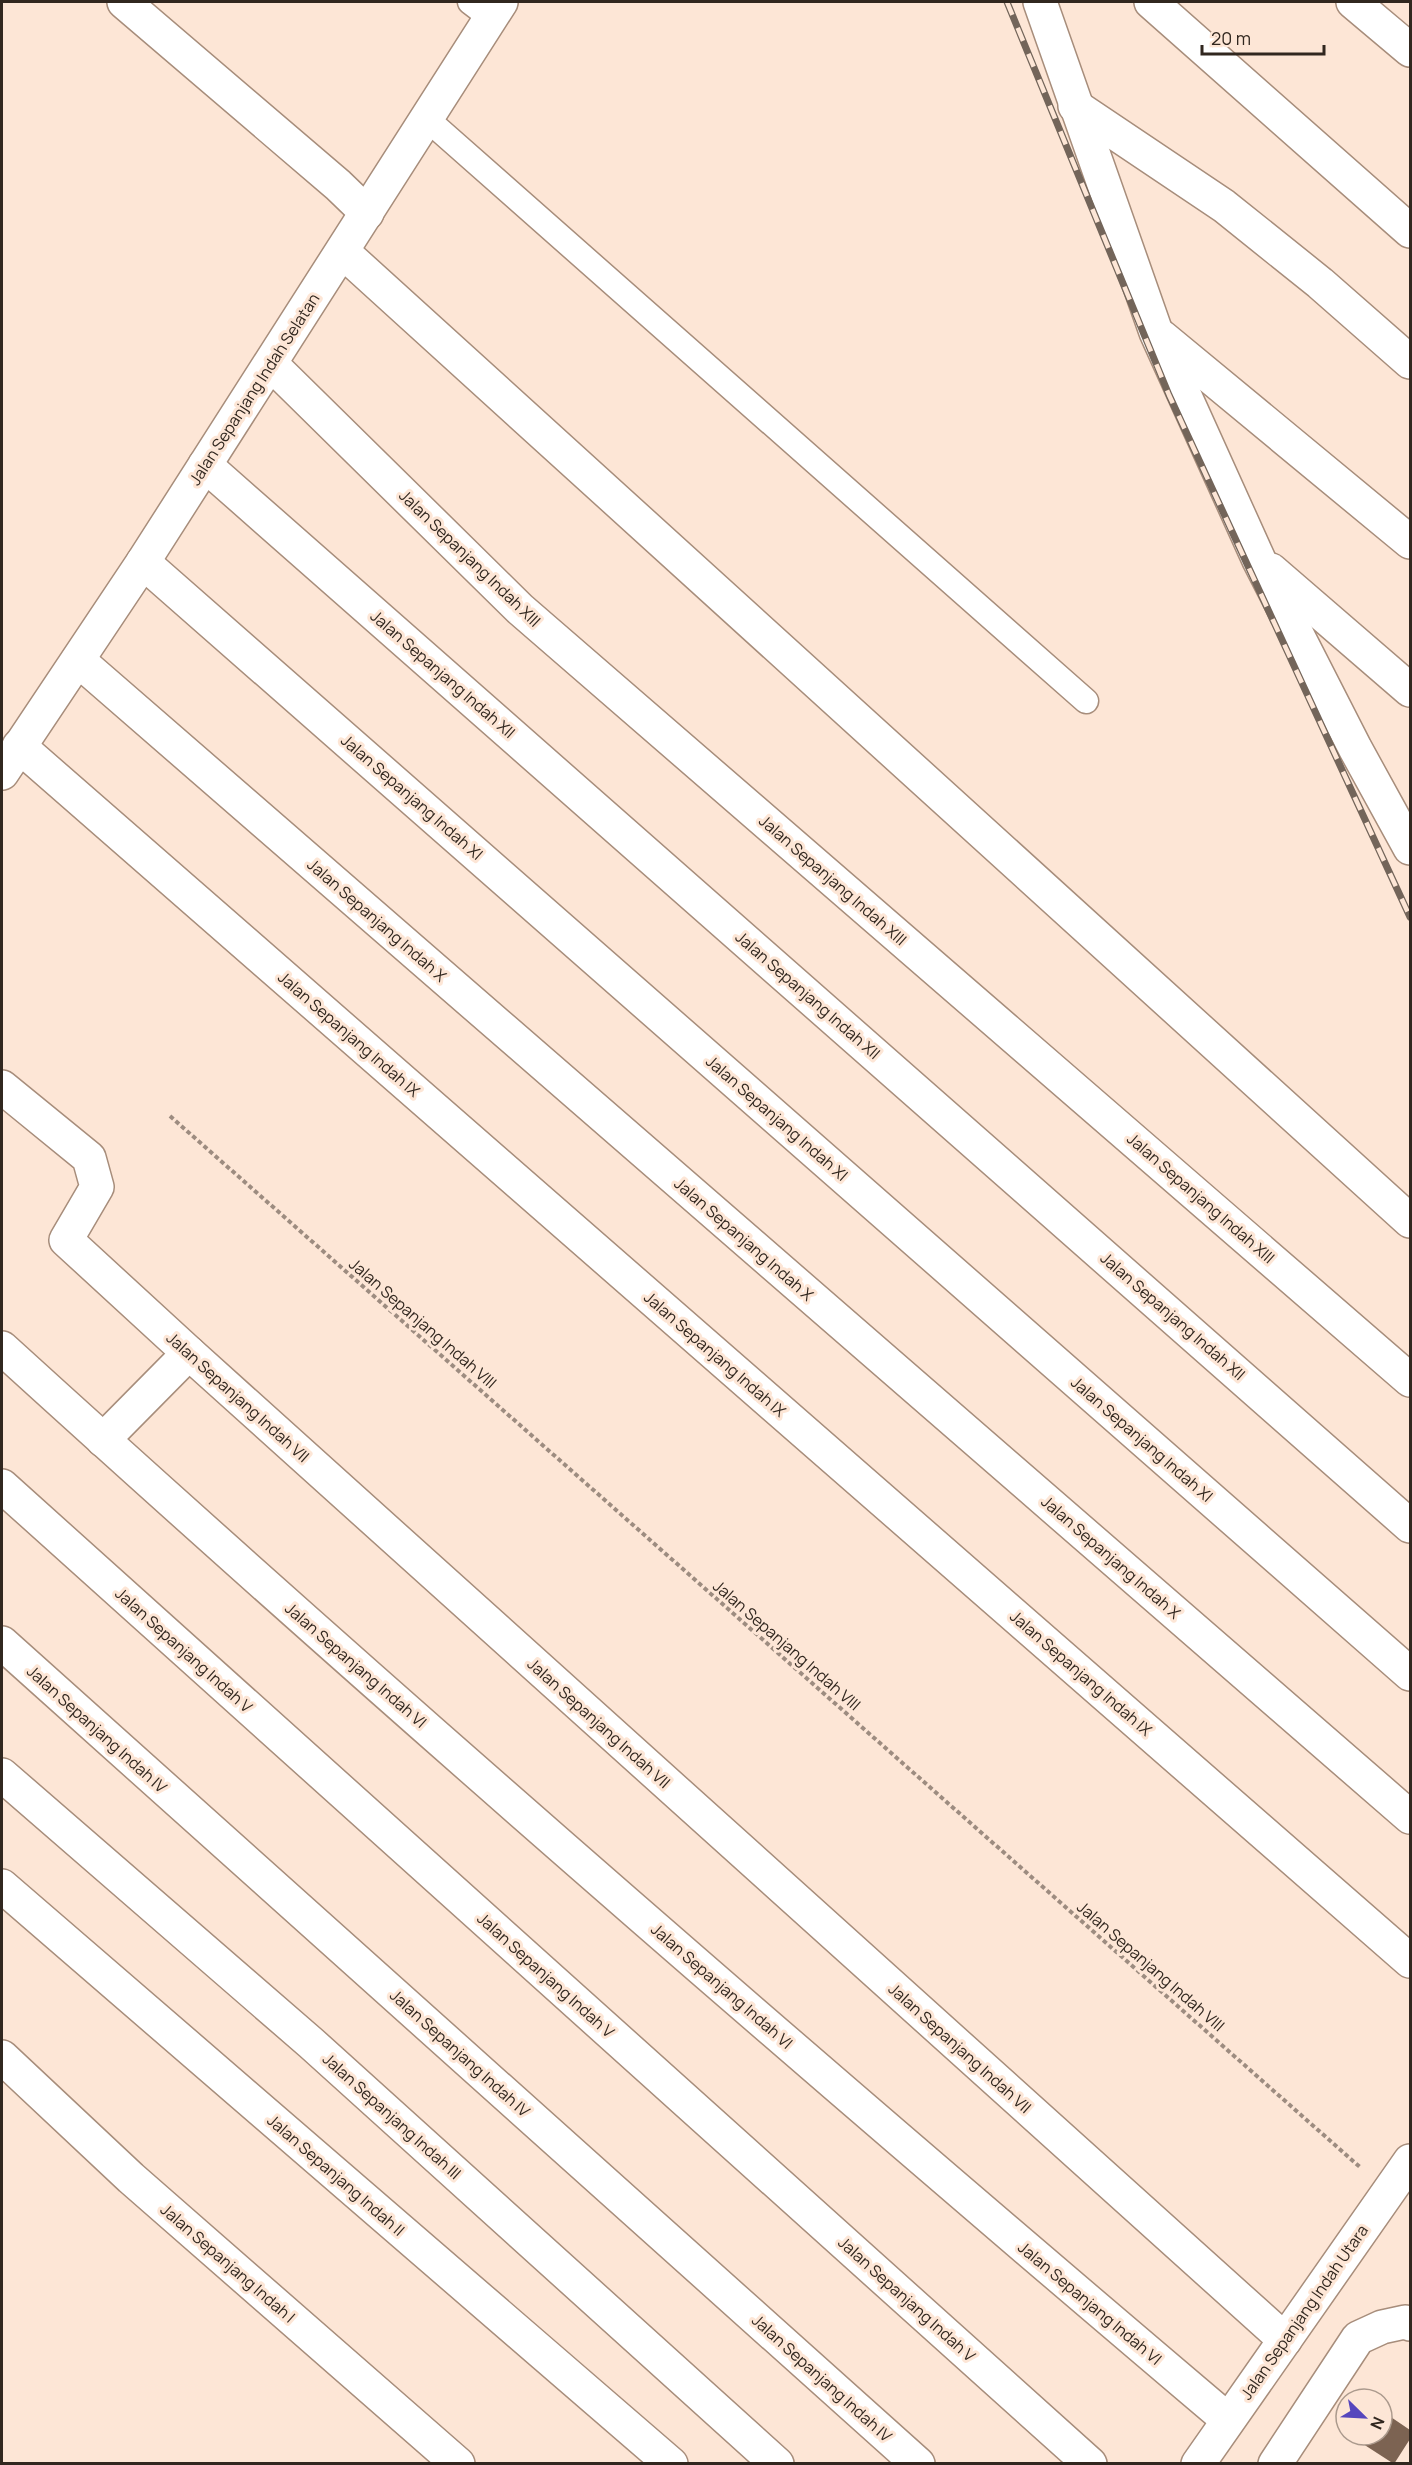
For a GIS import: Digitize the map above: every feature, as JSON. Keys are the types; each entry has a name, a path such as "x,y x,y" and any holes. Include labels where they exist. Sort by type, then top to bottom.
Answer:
{"street":[{"path":"124,2 338,185 367,213"},
{"path":"1040,2 1156,332 1259,560 1355,748 1410,846"},
{"path":"1151,2 1410,231"},
{"path":"1353,2 1410,50"},
{"name":"Jalan Sepanjang Indah Selatan","path":"10,759 143,562 343,252 427,119 487,7"},
{"path":"1075,106 1224,206 1320,283 1410,362"},
{"path":"343,252 1410,1221"},
{"path":"1156,332 1410,542"},
{"name":"Jalan Sepanjang Indah XIII","path":"271,364 520,609 1410,1380"},
{"name":"Jalan Sepanjang Indah XII","path":"205,465 1410,1526"},
{"path":"1259,560 1410,690"},
{"name":"Jalan Sepanjang Indah XI","path":"143,562 1410,1674"},
{"name":"Jalan Sepanjang Indah X","path":"78,660 1410,1817"},
{"name":"Jalan Sepanjang Indah IX","path":"10,759 1410,1961"},
{"name":"Jalan Sepanjang Indah VII","path":"2,1087 89,1158 98,1187 66,1240 1285,2340"},
{"name":"Jalan Sepanjang Indah VI","path":"2,1347 219,1546 886,2129 1228,2420"},
{"path":"103,1440 189,1353"},
{"name":"Jalan Sepanjang Indah V","path":"2,1486 1090,2463"},
{"name":"Jalan Sepanjang Indah IV","path":"2,1643 918,2463"},
{"name":"Jalan Sepanjang Indah III","path":"2,1775 312,2043 777,2463"},
{"name":"Jalan Sepanjang Indah II","path":"2,1886 671,2463"},
{"name":"Jalan Sepanjang Indah I","path":"2,2057 130,2178 458,2463"},
{"name":"Jalan Sepanjang Indah Utara","path":"1198,2463 1410,2161"},
{"path":"1275,2463 1358,2338 1382,2327 1405,2322 1410,2324"}],"lane":[{"path":"427,119 1086,701"}],"path":[{"name":"Jalan Sepanjang Indah VIII","path":"170,1116 1389,2192"}],"building":[{"path":"1394,2419 1410,2430 1410,2439 1394,2464 1368,2447 1394,2447"}],"railway":[{"path":"1007,2 1169,395 1410,917"}]}
